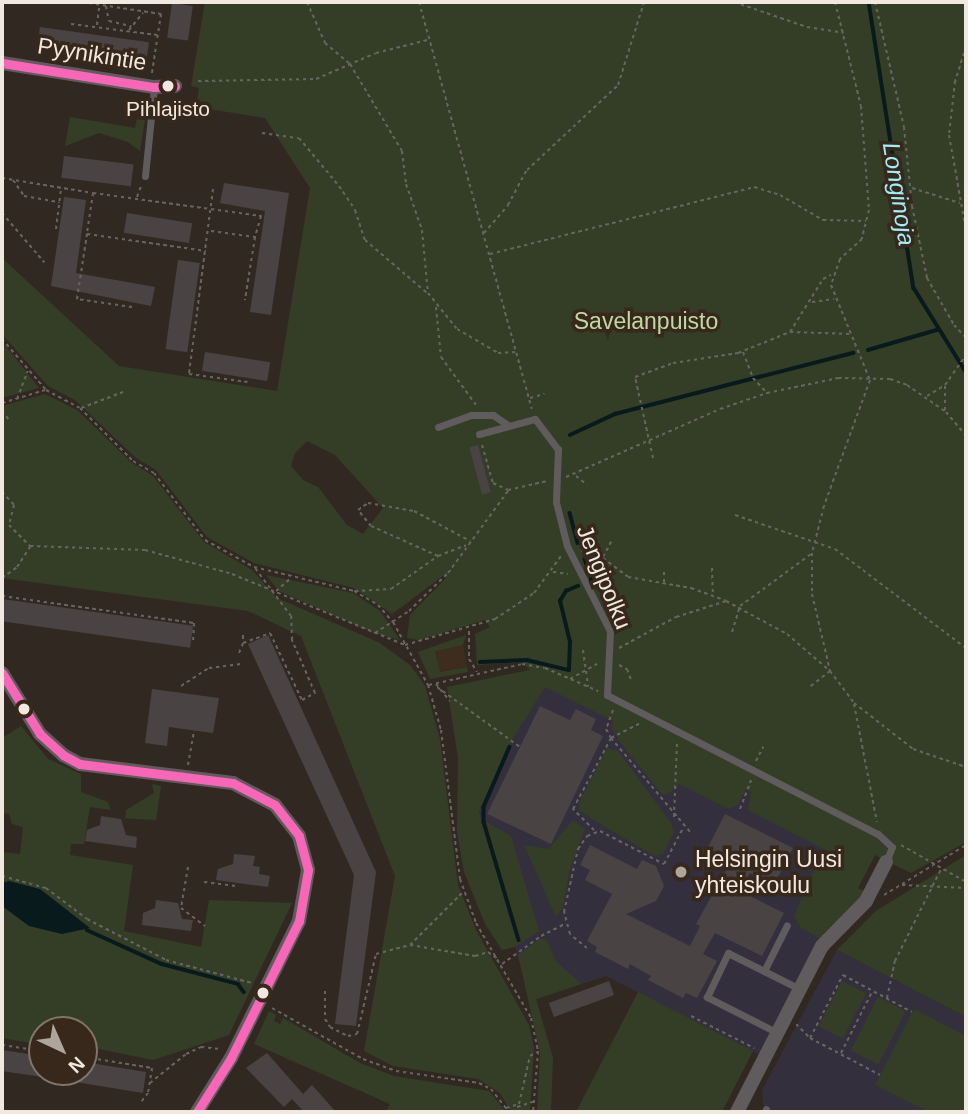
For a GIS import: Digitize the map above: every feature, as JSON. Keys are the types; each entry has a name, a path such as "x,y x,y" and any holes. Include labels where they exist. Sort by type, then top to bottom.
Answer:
{"street":[{"name":"Pyynikintie","path":"2,64 154,87 175,86"},
{"path":"2,673 40,734 63,755 80,764 233,783 275,805 299,836 308,870 299,921 231,1058 197,1112"},
{"path":"737,1112 822,946 866,901 886,862"}],"lane":[{"path":"145,177 154,87"},
{"path":"438,427 482,415 493,415 508,425"},
{"path":"479,435 535,419"},
{"name":"Jengipolku","path":"535,419 558,449 556,502 567,546 580,578 610,631 611,697"},
{"path":"611,697 878,834 892,847 886,862"},
{"path":"678,732 682,721"},
{"path":"764,971 787,925"},
{"path":"778,1033 707,997 729,953 800,989"}],"path":[{"path":"82,2 161,14 153,68"},
{"path":"307,2 325,43 351,64 402,151 406,184 422,230 428,293"},
{"path":"419,2 535,419"},
{"path":"484,233 508,205 527,170 618,85 644,2"},
{"path":"734,2 807,27 844,33"},
{"path":"790,332 823,279 832,274 840,259 862,239 867,220 866,143 844,33 835,2"},
{"path":"875,2 904,127 911,188 928,278 954,325 966,338"},
{"path":"96,26 99,3"},
{"path":"106,5 109,21 131,26"},
{"path":"129,31 145,12"},
{"path":"71,24 158,35"},
{"path":"198,81 316,79 351,64 428,39"},
{"path":"966,46 955,81 949,135 966,230"},
{"path":"262,133 299,138 344,194 365,240 428,293 457,329 491,350 516,352"},
{"path":"136,198 145,177"},
{"path":"2,178 261,216 245,300"},
{"path":"12,180 24,196 59,202"},
{"path":"490,254 754,187 780,195 822,220 867,220"},
{"path":"56,229 61,188"},
{"path":"911,188 960,203"},
{"path":"214,189 189,374 247,383"},
{"path":"93,193 77,299 132,307"},
{"path":"2,213 44,262"},
{"path":"210,230 255,237"},
{"path":"87,234 207,252"},
{"path":"830,671 812,594 812,553 870,380 835,299 832,274"},
{"path":"810,302 835,299"},
{"path":"436,306 442,357 482,415"},
{"path":"653,458 635,377 647,370 742,351 790,332 852,334"},
{"path":"2,338 46,390 80,408 133,461 155,474 205,540 254,567 354,591 391,589 438,556 467,545"},
{"path":"742,351 753,378 768,393"},
{"path":"927,396 945,384 966,355"},
{"path":"17,400 28,371"},
{"path":"479,435 493,483 508,490 575,475 651,440 768,393 838,379 890,379 927,396 946,412 966,436"},
{"path":"945,384 946,412"},
{"path":"2,403 46,390"},
{"path":"80,408 123,392"},
{"path":"529,398 544,394"},
{"path":"2,411 9,420"},
{"path":"575,475 587,485"},
{"path":"373,635 393,622 448,573 508,490"},
{"path":"2,492 14,505 9,525 30,546 145,550 275,591 373,635 405,645 469,629 515,608 552,572 567,546 603,558 628,577 664,583 740,606 787,634 830,671 854,703 913,749 966,767"},
{"path":"438,556 371,526 358,510 368,503 414,511 470,541"},
{"path":"735,515 835,549 966,648"},
{"path":"603,558 612,540"},
{"path":"2,578 17,567 30,546"},
{"path":"732,632 740,606 812,553"},
{"path":"243,643 270,633 302,700 315,693 292,640 292,616 254,567"},
{"path":"712,568 716,581 712,596"},
{"path":"664,569 664,583"},
{"path":"552,572 580,578"},
{"path":"275,591 292,577"},
{"path":"354,591 378,605 393,622 428,685 441,730 464,891 476,923 531,1018 538,1051 533,1112"},
{"path":"2,596 194,623 193,643"},
{"path":"570,679 612,658 676,617 726,601"},
{"path":"469,629 469,659 478,673"},
{"path":"239,653 243,635"},
{"path":"583,650 588,687"},
{"path":"612,658 627,669 631,680"},
{"path":"181,686 209,668 243,664"},
{"path":"428,685 436,686 478,673 522,664 570,679 611,697 607,729 611,738 683,829 691,833"},
{"path":"808,688 830,671"},
{"path":"436,686 450,701"},
{"path":"436,686 520,747"},
{"path":"854,703 878,834"},
{"path":"652,719 611,738 573,810 594,831 664,864 683,829"},
{"path":"187,766 194,731"},
{"path":"674,818 678,732"},
{"path":"566,924 579,849 594,831"},
{"path":"900,845 966,882"},
{"path":"866,901 901,885 966,845"},
{"path":"188,867 181,908 205,926"},
{"path":"887,998 895,961 941,868"},
{"path":"2,876 46,888 87,919 166,960 255,985"},
{"path":"204,882 237,886"},
{"path":"901,885 966,888"},
{"path":"410,945 453,897 464,891"},
{"path":"566,924 587,948"},
{"path":"502,964 541,936 566,924"},
{"path":"325,991 325,1019 330,1027 348,1036 357,1034 371,962 376,954 410,945 475,956 488,952 499,960"},
{"path":"810,1038 843,975 912,1012"},
{"path":"840,1054 872,991"},
{"path":"279,1012 362,1059 396,1071 479,1083 491,1089 509,1112"},
{"path":"691,1016 767,1055"},
{"path":"792,1021 810,1038 880,1075"},
{"path":"2,1045 28,1049"},
{"path":"149,1084 186,1054 201,1047 223,1050"},
{"path":"516,1107 522,1099 530,1056 538,1051"},
{"path":"98,1059 152,1068 141,1102"},
{"path":"506,1108 535,1101"}],"shaded area":[{"path":"463,645 467,667 439,672 435,650"},
{"name":"Helsingin Uusi yhteiskoulu","path":"545,686 875,855 858,888 866,892 760,1055 606,976 530,1001 479,811 509,745"},
{"path":"9,881 40,889 90,928 62,934 29,926 2,906 2,883"},
{"path":"837,950 966,1017 966,1112 764,1112 762,1090"}],"green space":[{"name":"Savelanpuisto","path":"205,2 966,2 966,842 911,873 875,855 858,888 866,892 823,940 801,928 794,916 816,866 828,851 748,810 751,792 746,789 738,805 729,809 679,784 667,795 662,794 612,730 613,721 545,687 509,745 479,811 481,819 511,836 539,931 515,947 502,950 485,924 464,872 457,832 458,758 447,687 530,670 522,662 477,665 475,634 490,627 485,620 419,640 407,638 410,615 446,578 444,575 392,614 354,588 254,563 207,537 156,470 136,458 75,400 48,386 2,334 2,258 119,366 277,391 310,188 265,118 196,107 199,88 191,86","holes":["307,441 335,455 383,508 363,534 347,525 318,487 303,480 291,466 295,453"]},
{"path":"70,117 135,128 137,119 145,120 140,151 128,142 99,133 65,146"},
{"path":"2,342 9,350 39,388 2,398"},
{"path":"45,394 77,410 131,462 153,476 204,542 252,570 277,598 380,643 411,666 425,686 440,739 458,885 476,930 529,1025 534,1048 530,1112 511,1112 500,1093 478,1079 393,1066 364,1051 395,876 301,636 248,611 2,578 2,406"},
{"path":"266,575 353,593 380,611 400,640 373,633 279,591"},
{"path":"466,635 463,645 435,651 440,672 467,667 468,672 430,679 418,652"},
{"path":"21,726 48,759 81,774 81,792 108,802 111,810 90,807 84,844 71,844 70,855 133,865 124,931 201,947 209,900 292,903 229,1035 153,1060 98,1049 98,1016 28,1016 28,1043 2,1038 2,852 20,854 23,827 12,824 9,814 2,813 2,738"},
{"path":"607,748 618,751 671,823 674,833 663,854 654,856 579,811 579,803"},
{"path":"152,784 161,786 156,820 125,818 126,810 154,793"},
{"path":"573,820 585,829 569,872 563,907 556,917 524,845 549,849"},
{"path":"966,855 966,1017 837,950 876,911"},
{"path":"540,939 546,939 556,961 581,984 536,999 553,1058 551,1112 537,1112 540,1052 518,955"},
{"path":"842,981 866,993 843,1039 819,1026"},
{"path":"638,992 753,1051 722,1112 576,1112"},
{"path":"878,997 906,1011 878,1065 851,1050"},
{"path":"914,1009 966,1036 966,1112 929,1112 875,1085"},
{"path":"269,1011 276,1015 274,1021 280,1024 283,1018 360,1063 394,1076 489,1091 506,1112 386,1112 390,1104 254,1044"}],"building":[{"path":"172,3 193,6 188,41 167,38"},
{"path":"40,27 149,42 146,63 37,48"},
{"path":"64,156 133,165 131,186 61,178"},
{"path":"224,183 289,193 271,315 250,312 265,211 220,203"},
{"path":"64,197 86,200 76,273 155,287 151,306 51,286"},
{"path":"127,213 192,223 189,243 124,233"},
{"path":"178,260 200,263 187,352 165,349"},
{"path":"205,352 270,362 267,381 202,371"},
{"path":"478,445 491,492 482,495 469,447"},
{"path":"2,599 193,626 190,648 2,621"},
{"path":"268,635 376,872 356,1026 335,1024 354,875 248,644"},
{"path":"152,689 219,698 213,733 169,727 167,746 145,743"},
{"path":"540,706 570,720 576,709 596,719 591,730 603,736 551,844 487,814"},
{"path":"725,814 793,848 774,885 750,873 740,891 784,913 762,956 715,933 703,954 717,961 697,998 686,993 683,998 648,980 651,976 630,964 628,969 595,952 597,947 587,941 612,894 585,880 590,870 580,865 590,845 637,869 642,860 656,866 664,886 656,901 626,914 690,946 700,926 696,924 730,863 706,851"},
{"path":"101,816 121,819 126,835 137,837 136,848 85,841 87,830 100,825"},
{"path":"234,854 255,856 253,866 260,867 259,874 270,876 268,887 216,880 218,869 233,864"},
{"path":"156,900 178,903 182,919 193,920 191,931 142,925 143,913 155,908"},
{"path":"609,981 614,995 554,1017 549,1003"},
{"path":"2,1050 28,1054 28,1075 2,1071"},
{"path":"267,1053 303,1094 312,1085 336,1112 304,1112 292,1099 284,1107 246,1068"},
{"path":"98,1064 146,1072 143,1093 98,1086"}],"waterway":[{"name":"Longinoja","path":"869,2 914,288 966,372"},
{"path":"868,350 937,330"},
{"path":"570,435 615,414 853,353"},
{"path":"570,513 578,543"},
{"path":"585,559 592,579 590,585"},
{"path":"480,662 527,660 569,670 570,642 560,601 566,591 578,586"},
{"path":"510,747 484,807 484,822 519,940"},
{"path":"87,930 162,964 238,984 244,992"}],"transit line":[{"path":"2,63 154,87 175,86"},
{"path":"2,673 40,734 63,755 80,764 233,783 275,805 299,836 308,870 299,921 231,1058 197,1112"}],"place":[{"name":"Pihlajisto","path":"168,86"},
{"name":"Helsingin Uusi yhteiskoulu","path":"681,872"}]}
